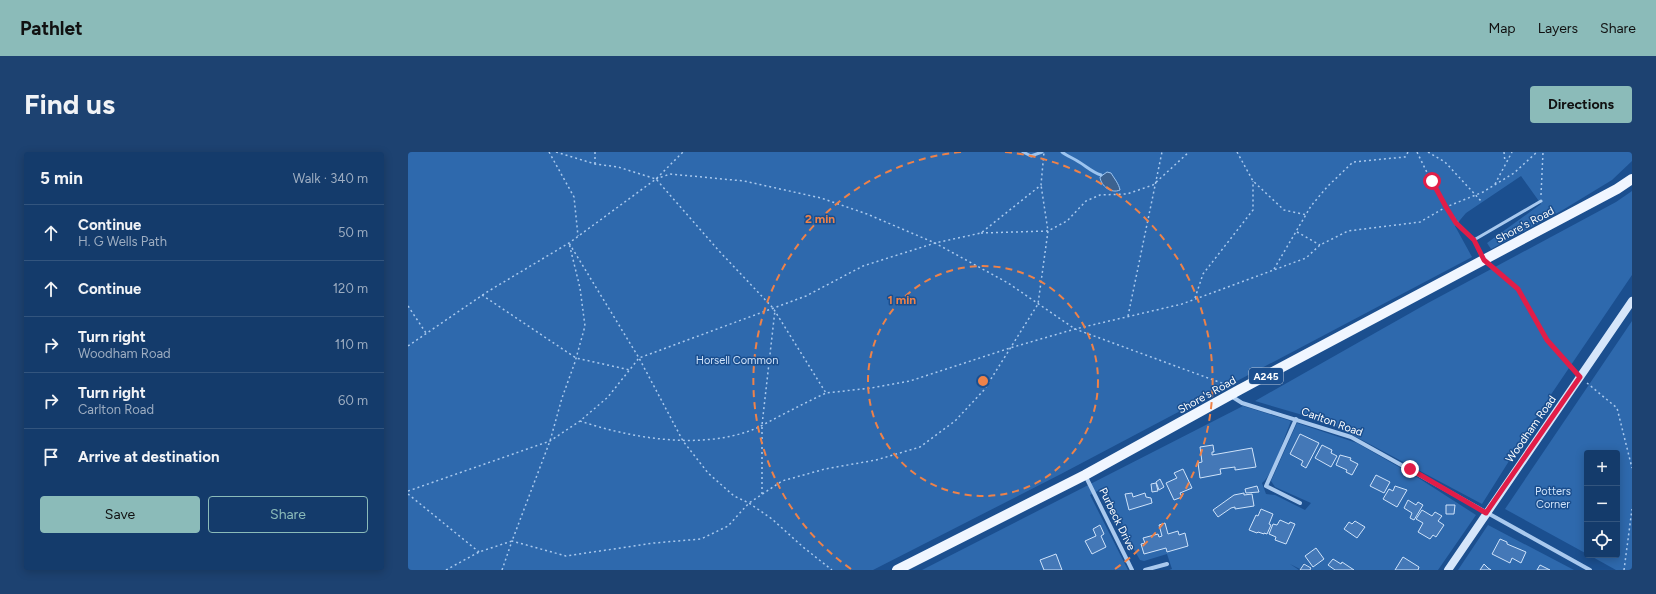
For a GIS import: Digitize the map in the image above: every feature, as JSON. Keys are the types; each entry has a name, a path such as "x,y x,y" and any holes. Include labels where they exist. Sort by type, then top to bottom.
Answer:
{"main road":[{"name":"Shore's Road","path":"897,570 1085,475 1617,189 1632,179"}],"street":[{"name":"Woodham Road","path":"1448,570 1632,301"},
{"name":"Carlton Road","path":"1235,393 1242,403 1352,437 1590,570"},
{"path":"1296,419 1266,486 1300,503"},
{"name":"Purbeck Drive","path":"1085,475 1132,570"},
{"path":"1145,570 1167,564"}],"lane":[{"path":"1484,260 1474,240 1541,201"}],"path":[{"path":"549,152 574,197 578,236"},
{"path":"556,152 595,164 618,167 656,179 708,239 774,309 826,393"},
{"path":"595,152 595,164"},
{"path":"408,346 482,296 569,243 656,179 682,152"},
{"path":"446,570 480,552 512,541 566,556 654,543 701,539 728,526 750,503 782,481 825,470 876,460 920,447 956,421 984,390 1038,304 1048,231 1041,185 1044,152"},
{"path":"1128,316 1162,152"},
{"path":"408,492 550,441 580,421 608,397 639,358 806,296 863,266 935,243 981,233 1048,231 1067,221 1086,201 1100,196 1127,194 1155,183 1189,152"},
{"path":"1236,152 1253,181 1284,210 1307,215"},
{"path":"1274,270 1311,206 1327,187 1353,162 1406,157 1408,152"},
{"path":"1418,152 1446,207 1456,223 1474,240"},
{"path":"1428,152 1445,162 1482,202"},
{"path":"1504,152 1506,163"},
{"path":"1494,186 1512,152"},
{"path":"580,421 595,426 637,435 682,441 720,438 751,430 826,393 871,388 910,381 1010,348 1075,329 1182,304 1306,258 1320,245 1348,231 1384,228 1420,222 1446,207 1494,186 1514,173 1537,152"},
{"path":"1541,201 1543,152"},
{"path":"656,179 670,174 744,181 821,198 867,214 935,243 1008,283 1075,329 1235,393"},
{"path":"1194,299 1203,274 1253,210 1253,181"},
{"path":"981,233 1041,185"},
{"path":"1297,232 1320,245"},
{"path":"502,570 550,441 585,326 580,288 569,243"},
{"path":"569,243 639,358 682,441 708,473 734,496 750,503 772,519 832,570"},
{"path":"1484,260 1518,289 1547,340 1580,377 1617,408 1632,468"},
{"path":"482,296 576,358 630,370"},
{"path":"408,306 427,333"},
{"path":"762,494 762,425 774,309"},
{"path":"408,492 480,552"},
{"path":"1624,570 1632,509"}],"green space":[{"name":"Horsell Common","path":"408,152 1632,152 1632,161 1612,180 1561,211 1491,249 1487,243 1541,204 1521,176 1466,213 1455,226 1472,257 1061,474 873,570 408,570"},
{"path":"1632,191 1632,275 1550,396 1482,504 1330,423 1255,401 1428,303 1616,202"},
{"name":"Potters Corner","path":"1632,321 1632,570 1616,570 1594,558 1620,558 1620,450 1584,450 1584,552 1505,509"},
{"path":"1243,406 1291,421 1274,464 1266,479 1262,483 1266,494 1275,495 1305,510 1311,503 1275,487 1271,481 1297,423 1357,443 1420,479 1476,515 1438,570 1311,570 1312,568 1304,563 1300,569 1290,564 1299,570 1169,570 1172,569 1167,554 1144,561 1140,560 1125,534 1103,488 1090,495 1128,570 922,570"},
{"path":"1488,525 1574,570 1458,570"}],"shaded area":[{"path":"1107,172 1111,173 1118,183 1120,190 1113,191 1104,186 1100,177"}],"building":[{"path":"1300,434 1319,443 1306,468 1301,465 1303,461 1290,454"},
{"path":"1213,445 1214,452 1212,452 1212,455 1252,448 1256,467 1235,470 1235,467 1220,469 1221,474 1200,478 1198,463 1202,462 1200,447"},
{"path":"1322,445 1332,450 1331,453 1337,456 1331,467 1315,458"},
{"path":"1340,455 1351,458 1350,460 1358,464 1352,475 1346,472 1347,470 1336,465"},
{"path":"1183,469 1192,488 1180,493 1182,497 1174,500 1166,483 1177,478 1174,473"},
{"path":"1376,475 1390,482 1384,493 1370,486"},
{"path":"1160,479 1164,487 1159,490 1156,482"},
{"path":"1156,483 1158,491 1152,492 1151,484"},
{"path":"1257,486 1259,492 1246,493 1245,489"},
{"path":"1395,486 1407,490 1397,507 1383,499 1389,489 1393,491"},
{"path":"1132,493 1133,497 1145,493 1146,497 1151,498 1152,503 1129,510 1125,494"},
{"path":"1244,493 1244,495 1252,494 1254,506 1235,509 1235,507 1231,508 1218,517 1213,510 1234,495"},
{"path":"1408,500 1416,505 1418,502 1423,505 1414,520 1410,518 1412,513 1404,508"},
{"path":"1446,505 1455,505 1454,514 1446,514"},
{"path":"1261,509 1273,514 1269,524 1271,525 1267,534 1249,530 1256,515 1258,516"},
{"path":"1422,510 1432,516 1435,512 1442,516 1438,521 1444,525 1436,537 1433,535 1430,539 1418,532 1423,523 1416,519"},
{"path":"1280,520 1289,524 1290,522 1295,524 1286,544 1275,540 1276,537 1269,534 1273,524 1277,525"},
{"path":"1355,521 1365,527 1357,538 1344,529 1349,522 1352,524"},
{"path":"1165,523 1168,534 1178,531 1179,535 1185,533 1188,546 1167,552 1166,548 1144,554 1141,544 1145,543 1143,538 1158,534 1159,537 1162,536 1159,525"},
{"path":"1100,525 1104,534 1101,536 1106,547 1092,554 1085,541 1096,536 1093,529"},
{"path":"1500,539 1507,542 1507,544 1526,552 1521,563 1512,558 1510,563 1492,554"},
{"path":"1316,548 1324,559 1313,567 1305,556"},
{"path":"1056,554 1062,570 1044,570 1040,560"},
{"path":"1403,557 1419,567 1418,570 1395,570"},
{"path":"1333,559 1341,564 1342,562 1354,570 1335,570 1328,565"},
{"path":"1304,564 1311,568 1310,570 1300,570"},
{"path":"1484,564 1488,568 1491,570 1480,570"},
{"path":"1540,565 1550,570 1537,570"}],"waterway":[{"path":"1023,152 1031,156 1042,152"},
{"path":"1062,152 1101,175"}],"route":[{"path":"1410,469 1486,513 1580,377 1547,340 1518,289 1484,260 1474,240 1456,223 1432,181"}]}
